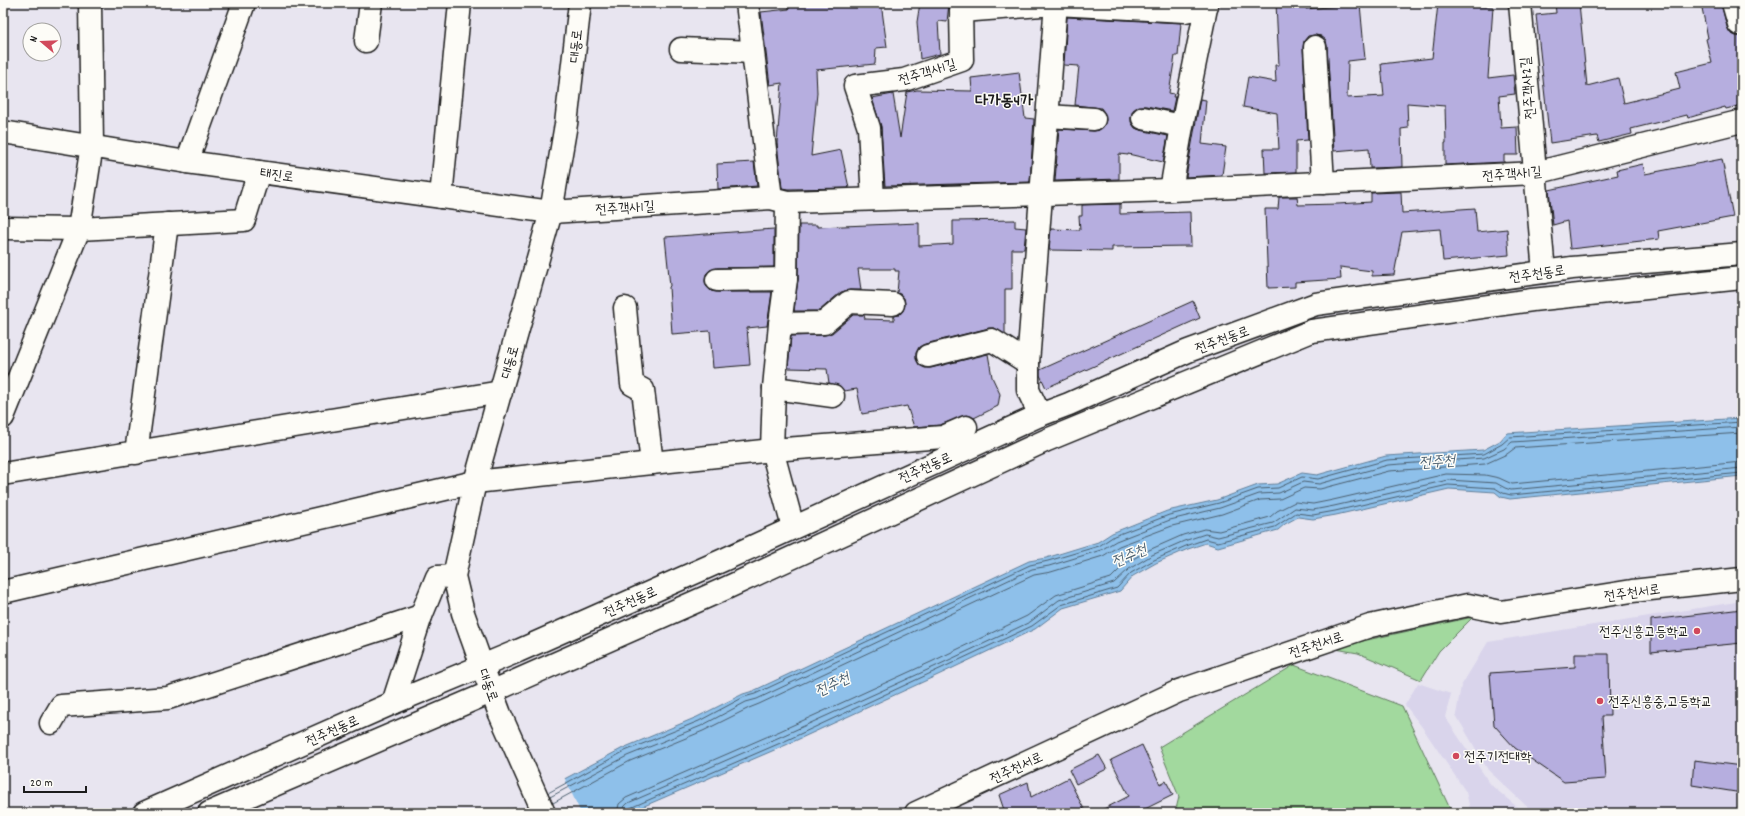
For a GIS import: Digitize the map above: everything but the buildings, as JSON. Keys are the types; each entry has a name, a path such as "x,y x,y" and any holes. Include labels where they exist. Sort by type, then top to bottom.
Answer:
{"street":[{"path":"3,417 78,229 92,145 90,3"},
{"path":"187,162 244,3"},
{"path":"366,41 371,3"},
{"path":"441,197 460,3"},
{"name":"대동로","path":"544,813 491,692 463,613 454,576 475,482 551,212 566,124 580,3"},
{"path":"747,3 753,52 779,200 786,279 774,388 772,450 793,526"},
{"name":"전주객사2길","path":"1520,3 1544,272"},
{"path":"1733,3 1739,24 1742,24"},
{"path":"1040,415 1028,390 1028,363 1056,4"},
{"name":"전주객사1길","path":"873,199 869,128 855,86 904,80 962,60 961,11 977,7 1056,4 1185,11 1207,5 1182,126 1171,190"},
{"path":"1315,47 1323,183"},
{"path":"681,50 753,52"},
{"path":"1048,116 1094,119"},
{"path":"1143,118 1182,126"},
{"name":"전주객사1길","path":"551,212 779,200 1042,195 1535,173 1742,121"},
{"name":"태진로","path":"3,132 92,145 187,162 551,212"},
{"path":"3,228 78,229 244,220 259,172"},
{"path":"136,453 167,224"},
{"name":"전주천동로","path":"144,813 720,561 793,526 1040,415 1188,351 1316,304 1544,272 1742,254"},
{"name":"전주천동로","path":"209,813 491,692 784,562 1047,440 1312,330 1532,300 1742,278"},
{"path":"717,280 786,279"},
{"path":"780,324 824,323 849,302 892,304"},
{"path":"625,308 632,384 643,390 652,463"},
{"path":"928,356 992,340 1028,363"},
{"path":"774,388 833,396"},
{"path":"3,474 501,392"},
{"path":"3,592 475,482 772,450 943,437 966,427"},
{"path":"393,703 421,616 437,578 454,576"},
{"name":"전주천서로","path":"916,813 1179,690 1370,626 1468,605 1501,612 1632,591 1742,579"},
{"path":"51,723 61,706 168,698 421,616"}],"shaded area":[{"name":"전주신흥중,고등학교","path":"1742,601 1742,813 1534,813 1488,770 1456,715 1461,686 1488,642"},
{"name":"전주기전대학","path":"1418,683 1451,694 1445,717 1491,785 1524,813 1471,813 1466,792 1422,727 1405,705"}],"green space":[{"path":"1473,617 1439,651 1421,680 1358,653 1330,648"},
{"path":"1294,665 1402,706 1452,813 1175,813 1179,797 1159,747"}],"water":[{"name":"전주천","path":"1742,418 1742,476 1510,499 1501,497 1495,492 1449,489 1336,515 1313,519 1298,517 1285,524 1278,530 1218,547 1206,543 1156,563 1133,576 1120,591 1063,608 1035,629 938,675 786,745 628,813 500,813 623,748 697,717 743,694 753,691 1029,561 1046,558 1098,542 1112,533 1167,511 1217,500 1258,485 1277,484 1302,473 1317,475 1386,456 1483,450 1500,441 1507,433"}],"pier":[{"path":"564,777 581,813 510,813 507,808"}],"place":[{"name":"전주신흥고등학교","path":"1697,631"},
{"name":"전주신흥중,고등학교","path":"1600,701"},
{"name":"전주기전대학","path":"1456,756"}],"district":[{"name":"다가동4가","path":"1004,99"}]}
